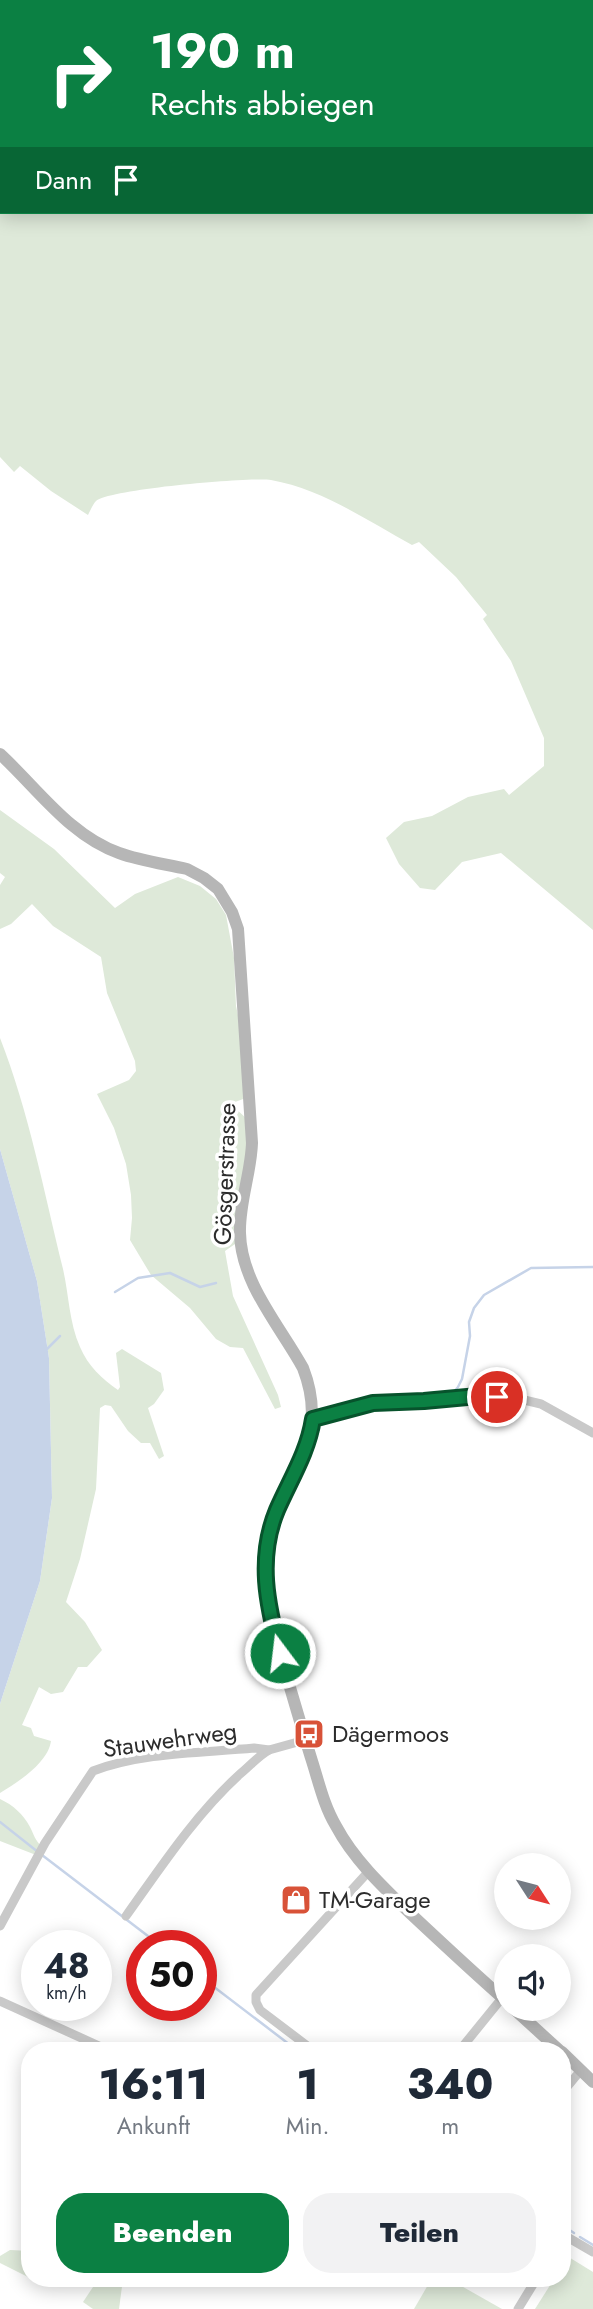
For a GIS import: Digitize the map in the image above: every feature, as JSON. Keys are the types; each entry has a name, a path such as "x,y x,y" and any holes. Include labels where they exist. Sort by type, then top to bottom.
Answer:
{"main road":[{"name":"Gösgerstrasse","path":"0,754 66,819 91,839 120,854 187,869 197,874 218,889 236,920 243,980 251,1143 251,1160 241,1216 241,1250 247,1273 303,1368 312,1394 313,1419 307,1446 271,1527 265,1570 267,1603 327,1808 346,1843 417,1920 494,1991"},
{"path":"526,2021 547,2042"},
{"path":"571,2062 593,2082"}],"street":[{"path":"313,1419 373,1403 487,1396 541,1404 593,1433"},
{"name":"Stauwehrweg","path":"0,1926 45,1843 93,1771 147,1758 254,1748 269,1750 305,1740"},
{"path":"126,1916 207,1808 227,1785 269,1750"},
{"path":"302,2042 260,2010 256,1995 369,1871"},
{"path":"0,2001 90,2042"},
{"path":"467,2042 494,2011"},
{"path":"571,2082 581,2070"},
{"path":"571,2240 593,2252"},
{"path":"518,2309 531,2287"}],"green space":[{"path":"0,214 593,214 593,930 501,853 462,862 435,890 420,888 399,864 386,838 404,822 432,816 468,797 504,789 509,795 544,766 544,738 511,661 483,619 487,615 456,577 419,542 412,545 326,498 290,484 271,480 210,482 127,492 96,501 88,515 51,491 20,466 14,472 0,457"},
{"path":"0,810 54,849 115,908 135,894 178,877 200,886 216,899 226,915 234,958 236,1006 241,1029 246,1098 235,1102 235,1108 247,1119 247,1147 235,1244 225,1251 233,1296 281,1407 275,1409 243,1348 230,1347 216,1339 190,1308 151,1275 130,1240 131,1195 126,1164 114,1128 97,1094 129,1080 136,1071 135,1061 107,993 101,957 53,926 32,904 11,924 0,929 0,885 5,877 0,873"},
{"path":"0,1038 35,1152 80,1347 96,1372 118,1390 120,1387 116,1353 122,1349 161,1373 164,1390 148,1408 164,1456 159,1459 150,1443 141,1443 128,1431 111,1406 100,1408 96,1489 80,1559 66,1602 85,1622 102,1650 87,1667 78,1667 63,1692 51,1694 39,1687 22,1725 31,1728 34,1736 51,1741 49,1749 31,1771 0,1793 0,1704 40,1581 52,1498 49,1358 37,1281 0,1149"},
{"path":"0,1799 17,1810 27,1822 42,1847 36,1855 0,1841"},
{"path":"10,2250 21,2251 21,2274 0,2263 0,2256"},
{"path":"571,2258 593,2272 593,2309 535,2309 549,2287 571,2287"},
{"path":"93,2287 122,2287 119,2309 93,2309 83,2302"},
{"path":"427,2287 463,2287 502,2309 414,2309"}],"water":[{"path":"0,1149 37,1281 49,1358 52,1498 40,1581 0,1704"}],"waterway":[{"path":"322,1409 336,1408 370,1397 453,1393 462,1379 470,1336 469,1322 474,1308 484,1295 531,1268 593,1267"},
{"path":"115,1292 138,1278 170,1273 200,1287 216,1283"},
{"path":"45,1351 60,1336"},
{"path":"0,1822 38,1852"},
{"path":"42,1855 140,1930"},
{"path":"217,1989 286,2042"},
{"path":"580,2237 593,2245"}],"place":[{"name":"Dägermoos","path":"309,1734"},
{"name":"TM-Garage","path":"296,1900"}],"route":[{"path":"280,1653 267,1603 265,1557 271,1527 307,1446 313,1419 373,1403 497,1397"}]}
